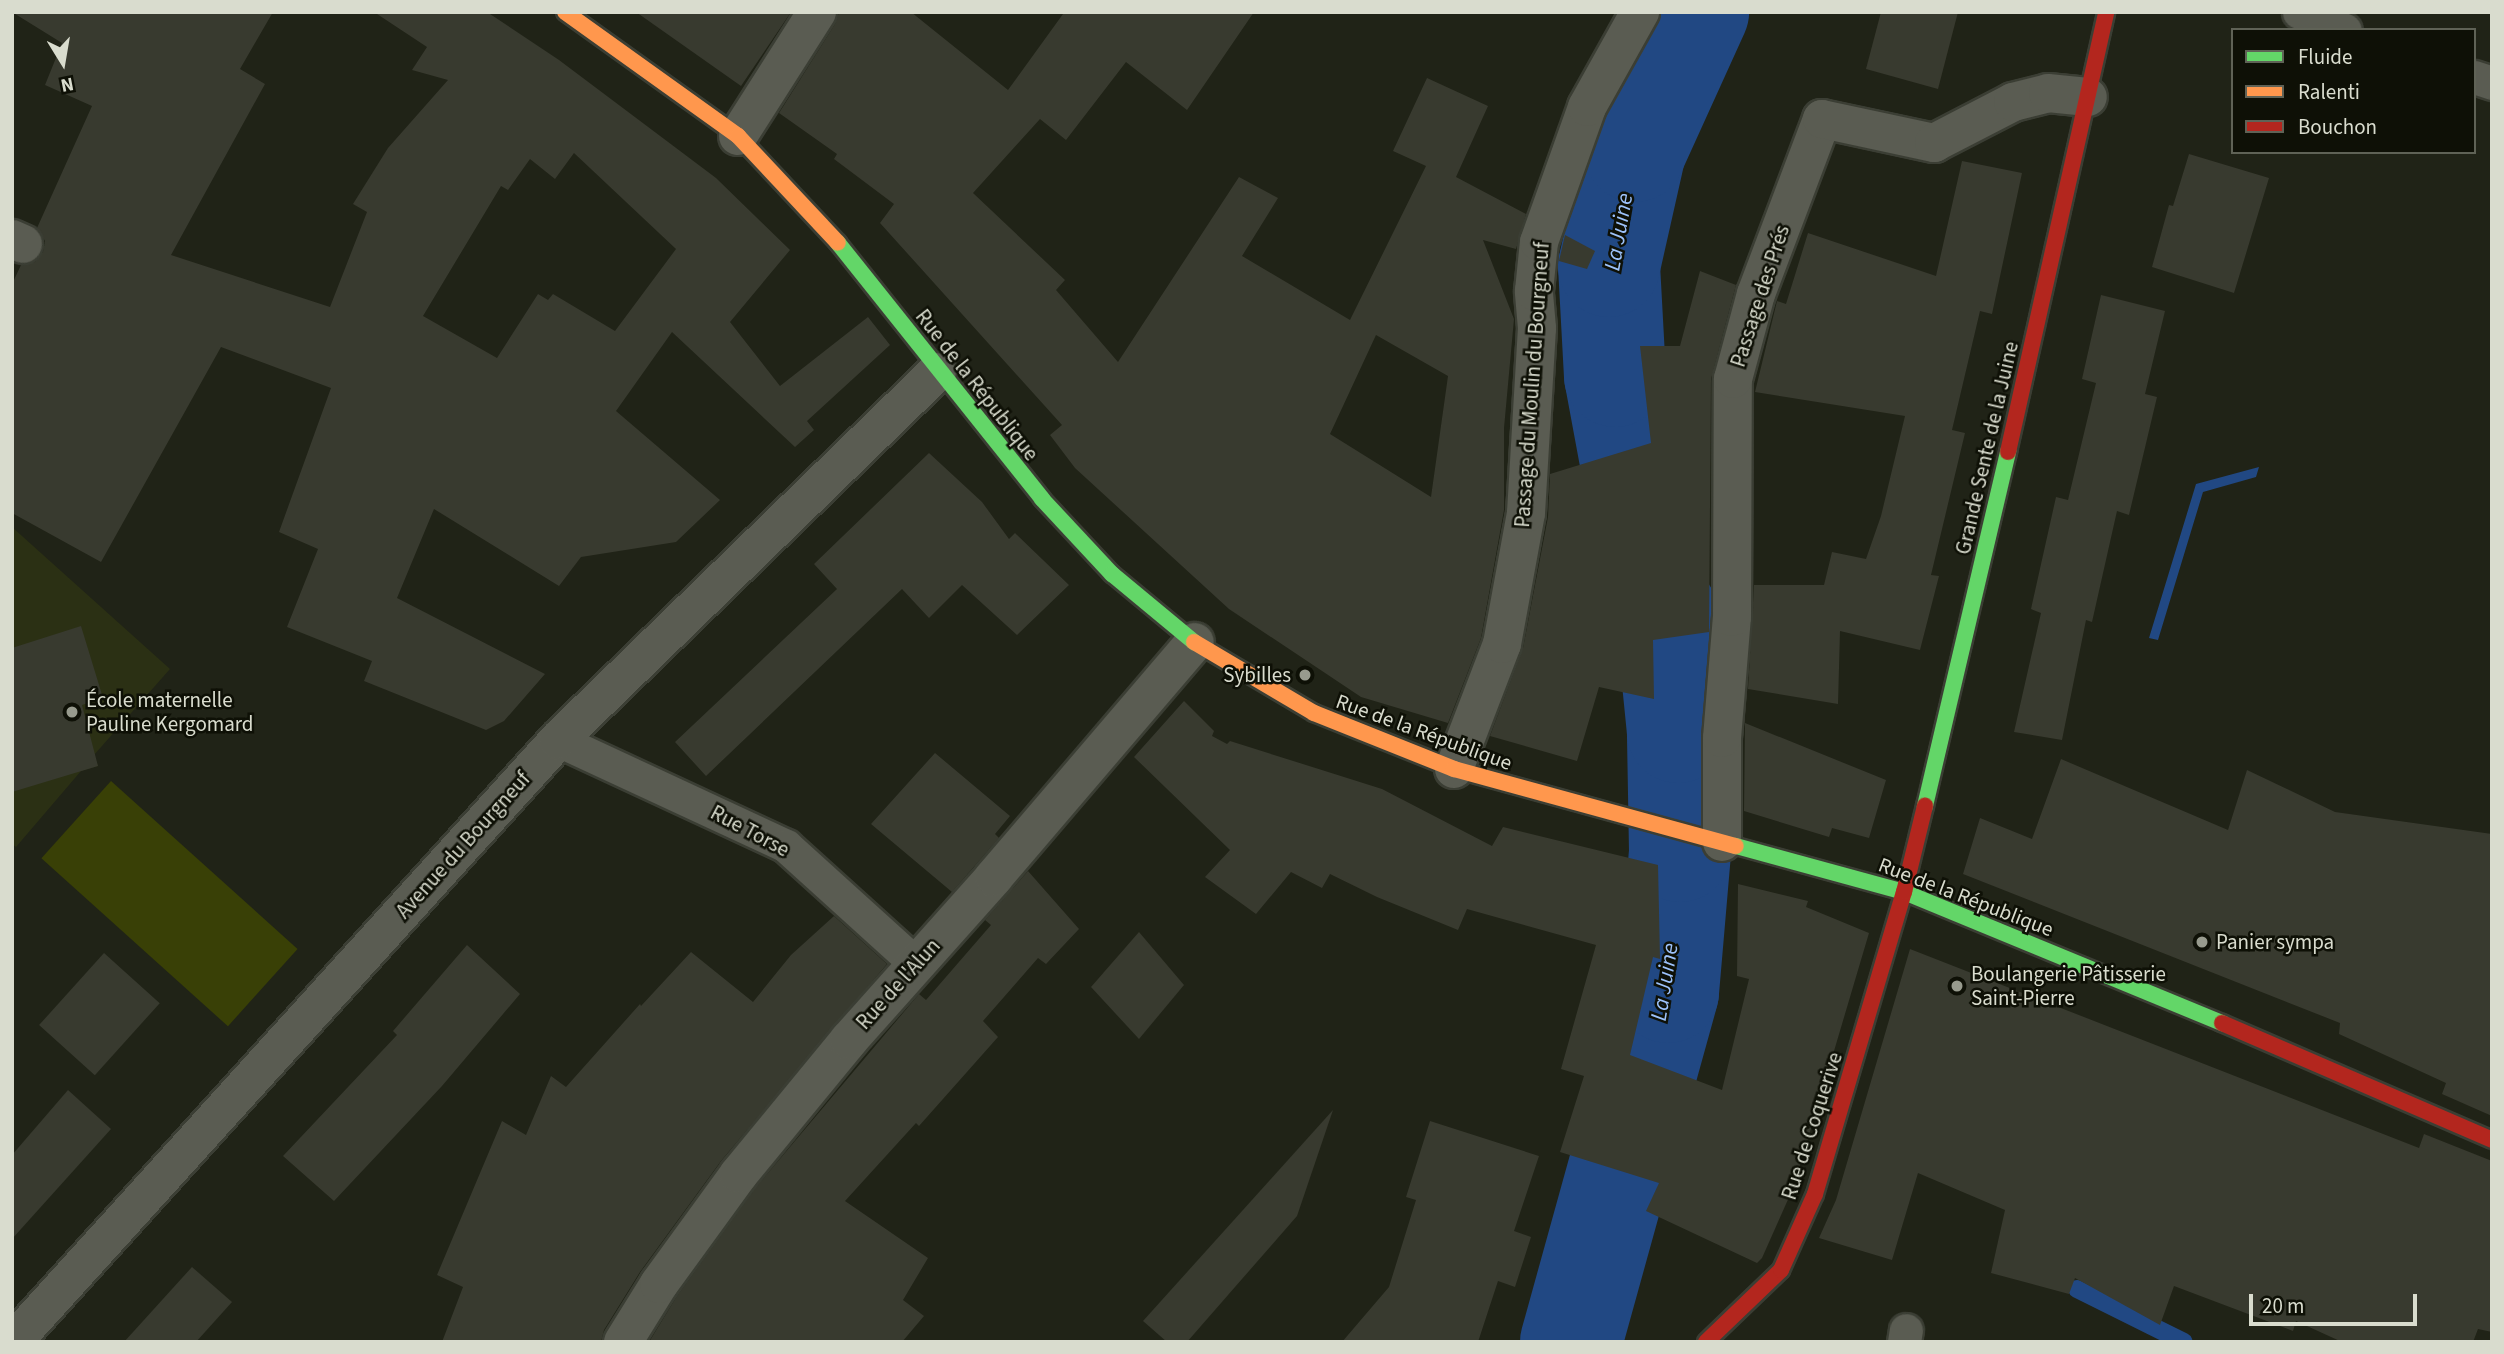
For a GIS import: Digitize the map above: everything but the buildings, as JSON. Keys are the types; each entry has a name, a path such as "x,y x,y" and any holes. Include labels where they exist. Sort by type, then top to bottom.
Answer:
{"street":[{"name":"Rue de la République","path":"565,12 738,136 821,222 937,372 1042,499 1112,573 1195,642 1314,713 1454,769 1904,892 2306,1057 2492,1140"},
{"path":"738,136 817,12"},
{"name":"Passage du Moulin du Bourgneuf","path":"1454,769 1502,644 1526,513 1537,328 1534,292 1539,242 1587,107 1640,12"},
{"name":"Grande Sente de la Juine","path":"1904,892 1958,674 2106,12"},
{"name":"Passage des Prés","path":"1722,842 1722,738 1732,617 1733,379 1756,294 1822,119 1934,143 2013,102 2048,93 2088,97"},
{"name":"Avenue du Bourgneuf","path":"13,1342 558,740 937,372"},
{"name":"Rue de l'Alun","path":"623,1342 659,1284 739,1174 849,1040 1195,642"},
{"name":"Rue de Coquerive","path":"1706,1342 1781,1270 1803,1219 1848,1087 1904,892"}],"lane":[{"path":"2299,12 2340,28"},
{"name":"Rue Torse","path":"558,740 786,846 916,964"}],"shaded area":[{"name":"École maternelle Pauline Kergomard","path":"12,527 170,669 94,755 98,766 81,771 16,847 12,844"}],"green space":[{"path":"111,781 298,949 228,1026 41,858"}],"water":[{"path":"2259,467 2256,477 2203,492 2158,640 2149,638 2196,484"}],"waterway":[{"name":"La Juine","path":"1639,505 1615,376 1609,266 1635,151 1698,12"},
{"name":"La Juine","path":"1571,1342 1668,992 1680,851 1678,732 1666,612"},
{"path":"2077,1289 2184,1342"}],"traffic: fast":[{"path":"838,243 1042,499 1112,574 1194,642"},
{"path":"1925,806 2008,452"},
{"path":"1736,846 1904,892 2222,1023"}],"traffic: slow":[{"path":"565,12 738,136 838,243"},
{"path":"1194,642 1314,713 1454,769 1736,846"}],"traffic: jam":[{"path":"2008,452 2106,12"},
{"path":"1706,1342 1781,1270 1815,1194 1904,892 1925,806"},
{"path":"2222,1023 2492,1140"}],"place":[{"name":"Sybilles","path":"1305,675"},
{"name":"École maternelle Pauline Kergomard","path":"72,712"},
{"name":"Panier sympa","path":"2202,942"},
{"name":"Boulangerie Pâtisserie Saint-Pierre","path":"1957,986"}]}
